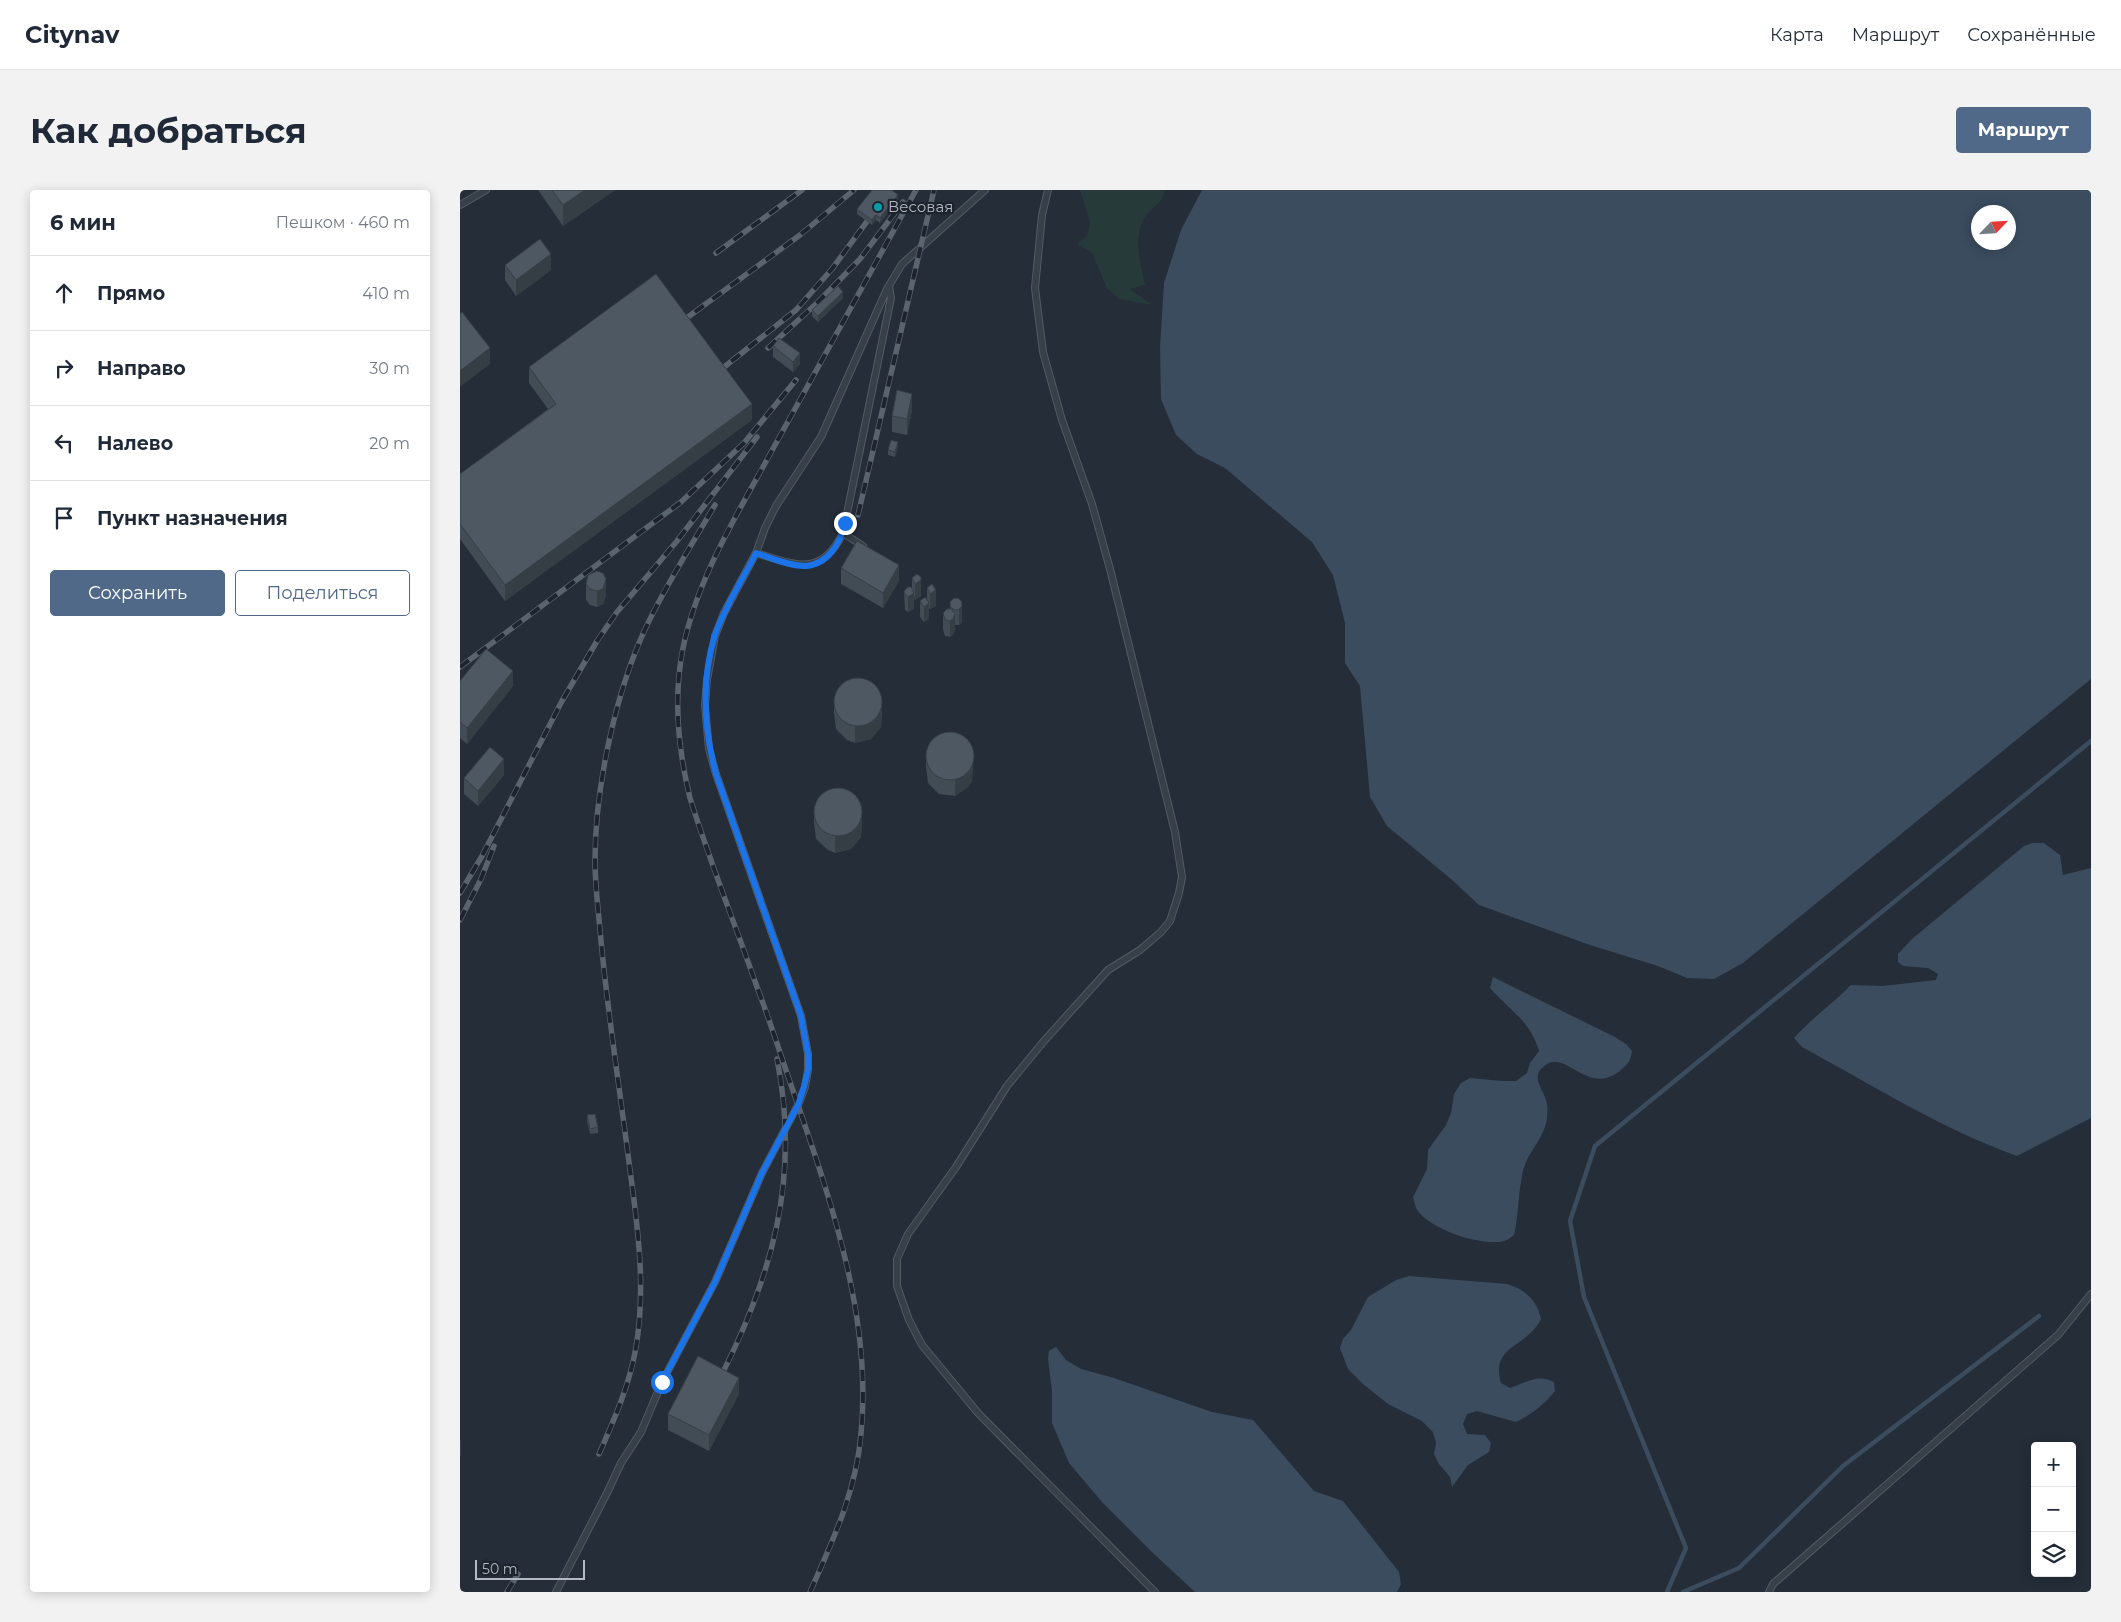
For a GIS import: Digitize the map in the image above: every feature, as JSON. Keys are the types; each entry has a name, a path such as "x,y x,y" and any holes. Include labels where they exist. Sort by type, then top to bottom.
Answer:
{"lane":[{"path":"460,206 486,190"},
{"path":"556,1592 607,1493 612,1478 641,1432 662,1382 715,1282 762,1173 792,1118 804,1087 808,1054 801,1016 716,774 706,727 707,680 715,636 724,613 756,553 765,528 776,506 821,437 889,286 908,256 985,190"},
{"path":"1048,190 1042,216 1035,288 1043,352 1062,420 1092,504 1110,569 1175,832 1182,877 1170,920 1161,932 1140,950 1123,959 1101,976 1007,1086 956,1167 908,1234 897,1260 897,1286 909,1320 922,1345 978,1414 1155,1592"},
{"path":"756,553 788,563 806,566 824,558 833,550 843,533 891,298 889,286"},
{"path":"843,533 868,548"},
{"path":"1769,1592 1773,1584 2058,1335 2091,1294"}],"shaded area":[{"path":"1080,190 1165,190 1161,200 1143,220 1140,228 1138,247 1145,285 1130,289 1152,305 1119,299 1107,288 1092,253 1077,244 1087,236 1090,222"}],"water":[{"path":"1202,190 2091,190 2091,679 1743,963 1714,979 1687,978 1658,966 1590,945 1479,905 1387,826 1370,797 1360,686 1345,663 1345,623 1333,575 1312,542 1225,468 1197,454 1176,435 1161,399 1160,347 1164,283 1181,230"},
{"path":"2033,843 2044,843 2060,855 2063,875 2091,868 2091,1118 2017,1156 1934,1120 1802,1047 1794,1038 1851,985 1883,986 1936,980 1938,974 1928,968 1903,966 1898,962 1898,954 1912,939 2024,846"},
{"path":"1493,977 1615,1037 1626,1044 1632,1051 1626,1066 1609,1077 1599,1079 1589,1077 1562,1063 1547,1064 1541,1069 1538,1078 1547,1104 1545,1127 1525,1164 1514,1235 1505,1241 1495,1242 1456,1235 1431,1223 1416,1208 1413,1197 1427,1169 1428,1150 1446,1125 1451,1113 1454,1094 1461,1083 1470,1078 1516,1081 1527,1073 1530,1063 1539,1051 1530,1031 1519,1016 1490,988"},
{"path":"1409,1276 1507,1284 1520,1289 1537,1306 1541,1319 1535,1329 1505,1354 1499,1371 1501,1383 1510,1388 1542,1378 1554,1382 1555,1391 1547,1401 1516,1422 1477,1411 1467,1414 1463,1424 1467,1434 1485,1435 1491,1443 1489,1452 1468,1465 1452,1487 1450,1477 1439,1464 1434,1454 1436,1443 1433,1432 1422,1421 1388,1404 1363,1384 1348,1369 1340,1348 1343,1339 1351,1330 1368,1297 1396,1280"},
{"path":"1056,1347 1066,1360 1081,1369 1114,1378 1212,1412 1253,1420 1314,1491 1343,1501 1399,1572 1401,1584 1397,1592 1195,1592 1102,1502 1069,1463 1052,1423 1052,1391 1048,1359 1049,1351"}],"building":[{"path":"552,190 585,190 563,205"},
{"name":"Весовая","path":"872,190 892,190 898,195 880,218 876,215 872,220 857,209"},
{"path":"540,239 551,254 516,280 505,265"},
{"path":"656,274 752,404 505,585 460,524 460,474 556,404 529,367"},
{"path":"838,286 843,292 818,316 812,310"},
{"path":"462,312 490,348 460,371 460,314"},
{"path":"779,338 800,353 793,362 773,346"},
{"path":"897,390 912,394 907,419 892,416"},
{"path":"891,440 898,442 895,452 888,450"},
{"path":"857,541 899,565 883,593 841,568"},
{"path":"597,571 603,573 606,579 603,589 597,591 590,589 586,584 588,575"},
{"path":"917,574 921,577 921,580 915,584 912,578"},
{"path":"932,584 936,590 930,594 927,588"},
{"path":"911,587 914,593 908,597 904,591"},
{"path":"925,597 929,603 924,607 920,601"},
{"path":"956,598 962,604 956,610 950,604"},
{"path":"947,609 951,609 955,614 950,621 945,620 943,613"},
{"path":"486,649 513,671 467,728 460,722 460,681"},
{"path":"858,678 867,680 875,685 880,693 882,702 880,711 875,719 867,724 858,726 849,724 841,719 836,711 834,702 836,693 841,685 849,680"},
{"path":"950,732 959,734 967,739 972,747 974,756 972,765 967,773 959,778 950,780 941,778 933,773 928,765 926,756 928,747 933,739 941,734"},
{"path":"490,747 504,759 478,791 464,778"},
{"path":"838,788 847,790 855,795 860,803 862,812 860,821 855,829 847,834 838,836 829,834 821,829 816,821 814,812 816,803 821,795 829,790"},
{"path":"595,1114 598,1127 590,1129 587,1115"},
{"path":"698,1356 739,1378 709,1435 668,1414"}],"waterway":[{"path":"1667,1592 1686,1548 1584,1297 1570,1221 1595,1146 2091,741"},
{"path":"1683,1592 1739,1568 1843,1466 2039,1316"}],"railway":[{"path":"716,253 802,190"},
{"path":"677,325 800,235 854,190"},
{"path":"714,375 796,310 832,269 890,190"},
{"path":"810,1592 849,1496 858,1455 863,1392 861,1350 855,1308 847,1267 825,1185 768,1016 690,798 682,761 678,723 678,686 683,648 690,621 709,569 748,494 916,190"},
{"path":"858,515 934,190"},
{"path":"768,348 818,302 860,259 903,202"},
{"path":"460,667 681,502 744,443 796,380"},
{"path":"460,893 482,856 562,701 597,641 617,612 677,541 757,437"},
{"path":"599,1454 630,1375 639,1325 641,1281 636,1214 606,990 597,896 595,861 599,802 603,770 617,707 637,648 664,592 715,505"},
{"path":"460,920 481,879 494,846"},
{"path":"718,1382 753,1304 767,1265 777,1226 783,1186 786,1145 784,1103 777,1059"},
{"path":"507,1592 518,1574"}],"place":[{"name":"Весовая","path":"878,207"}],"route":[{"path":"662,1382 727,1257 762,1173 798,1105 808,1070 808,1054 801,1016 716,774 709,749 705,706 707,680 715,636 724,613 756,553 788,563 806,566 816,563 833,550 843,533 845,523"}]}
